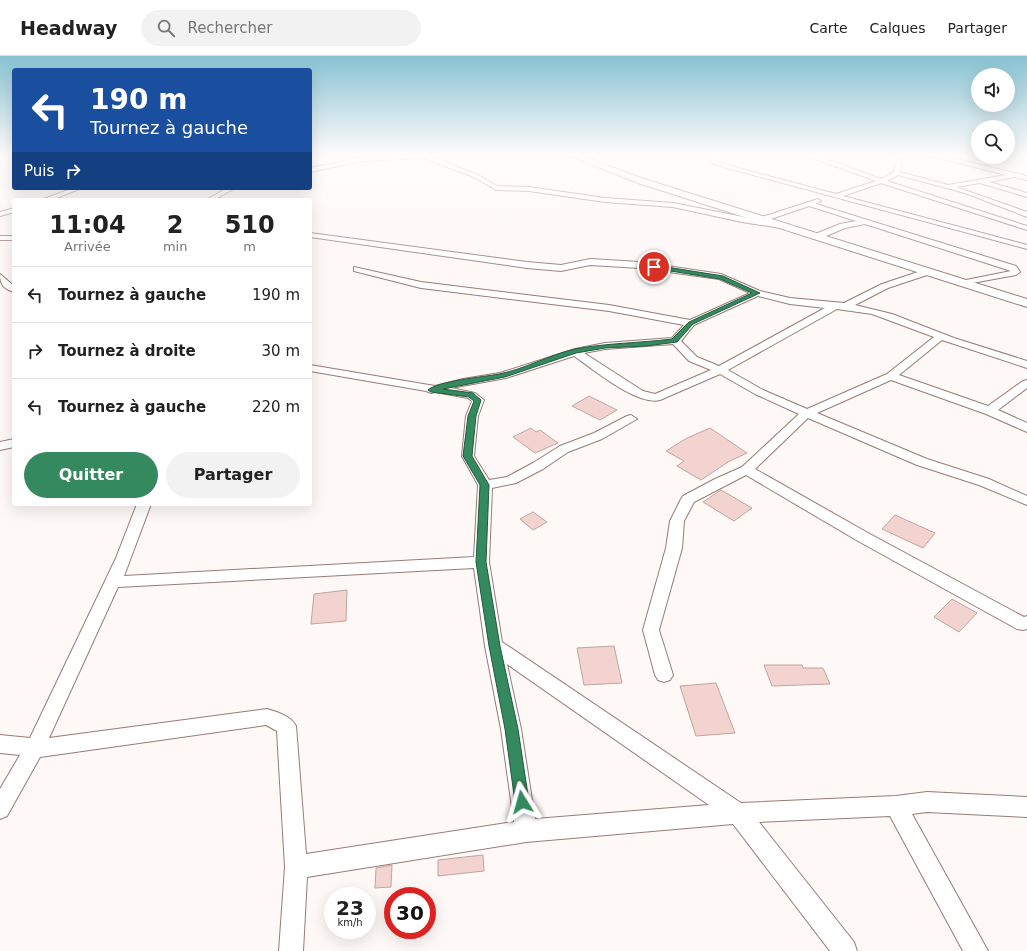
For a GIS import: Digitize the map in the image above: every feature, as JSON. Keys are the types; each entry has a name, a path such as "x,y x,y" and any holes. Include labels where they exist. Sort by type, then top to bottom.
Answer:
{"street":[{"path":"572,196 600,200 673,205 781,226"},
{"path":"687,196 1027,303"},
{"path":"762,220 836,196 1027,247"},
{"path":"928,196 1027,228"},
{"path":"977,196 1027,215"},
{"path":"981,197 990,196"},
{"path":"809,204 1013,268 1016,272"},
{"path":"971,209 1017,212"},
{"path":"0,214 12,211"},
{"path":"816,237 843,226 866,221"},
{"path":"312,235 527,265 561,268 590,262 640,265 721,277 757,293 790,301 846,306 887,315 941,336 1027,365"},
{"path":"0,238 12,238"},
{"path":"357,269 421,285 609,308 691,323"},
{"path":"964,283 1027,271"},
{"path":"846,306 863,294 897,281 927,272"},
{"path":"0,277 6,285 12,288"},
{"path":"431,390 463,382 502,376 574,352 605,346 674,341 691,323 757,293"},
{"path":"574,352 639,394 656,398 720,370 835,306"},
{"path":"664,675 651,630 674,548 677,520 688,499 747,470 792,426 808,413 891,376 941,336"},
{"path":"674,341 693,359 720,370 759,392 922,462 984,482 1027,501"},
{"path":"312,368 431,390 471,395 478,400 472,416 468,456 485,485 481,562 494,646 511,729 526,831"},
{"path":"891,376 990,411 1027,428"},
{"path":"990,411 1027,383"},
{"path":"485,485 511,480 564,450 598,436 631,419"},
{"path":"0,446 12,443"},
{"path":"747,470 863,537 1023,624 1027,622"},
{"path":"0,809 35,748 124,558 143,506"},
{"path":"112,582 481,562"},
{"path":"494,646 738,813 845,951"},
{"path":"0,744 35,748 267,717 286,726 296,867 291,951"},
{"path":"296,867 526,831 738,813 896,806 927,802 1027,807"},
{"path":"896,806 976,951"}],"building":[{"path":"589,396 617,410 600,420 572,406"},
{"path":"531,428 536,432 540,430 558,443 535,453 513,437"},
{"path":"710,428 747,453 728,462 701,480 677,466 684,461 666,451 687,438"},
{"path":"721,490 752,508 734,521 703,502"},
{"path":"533,512 547,522 533,530 520,519"},
{"path":"895,515 935,533 923,548 882,529"},
{"path":"347,590 346,621 311,624 314,594"},
{"path":"952,599 977,613 959,632 934,617"},
{"path":"614,646 622,683 584,685 577,648"},
{"path":"764,665 802,665 803,668 823,668 830,684 772,686"},
{"path":"716,683 735,733 696,736 680,686"},
{"path":"483,855 484,871 438,876 438,860"},
{"path":"392,865 391,887 375,887 376,868"}],"route":[{"path":"522,802 511,729 494,646 481,562 485,485 468,456 472,416 478,400 471,395 457,392 431,390 463,382 502,376 574,352 605,346 674,341 691,323 757,293 721,277 654,267"}]}
